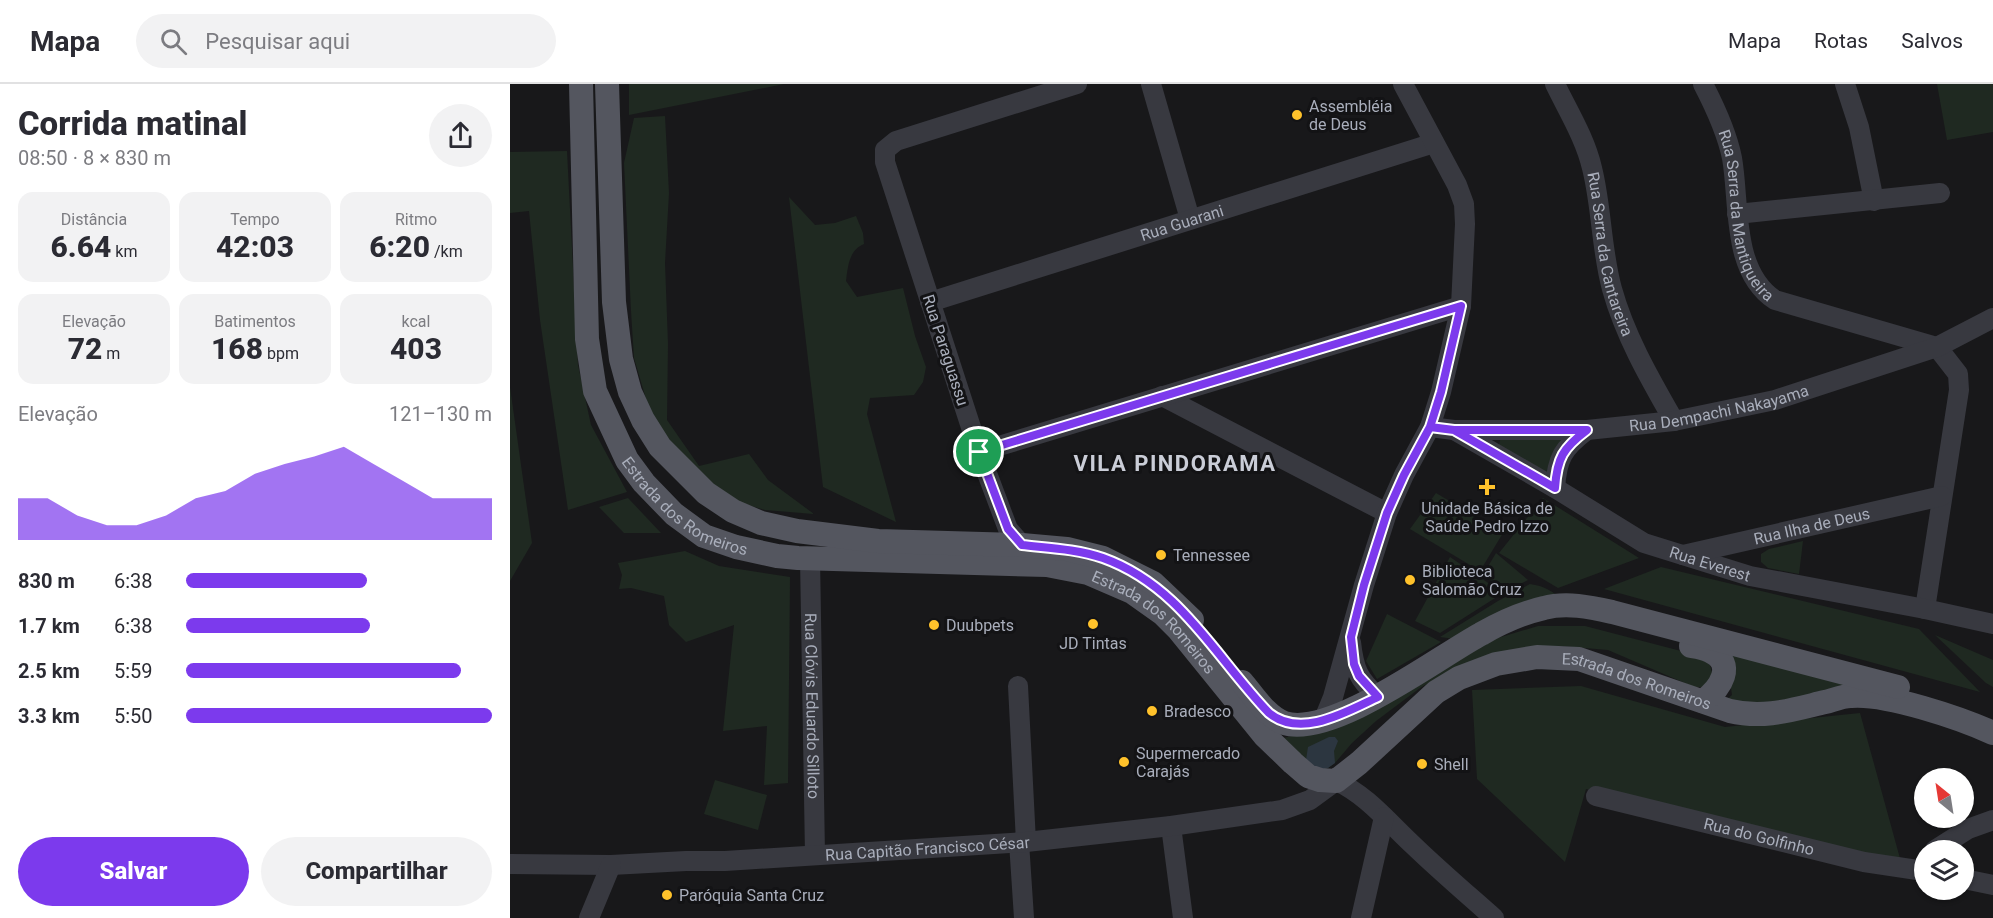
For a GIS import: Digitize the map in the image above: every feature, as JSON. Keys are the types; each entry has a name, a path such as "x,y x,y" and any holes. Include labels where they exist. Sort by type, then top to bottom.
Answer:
{"main road":[{"name":"Estrada dos Romeiros","path":"581,84 587,339 595,391 627,460 644,483 674,514 704,536 736,548 777,556 1047,565 1088,573 1104,579 1132,592 1162,614 1178,629 1264,735 1293,764 1308,776 1320,780 1336,781 1359,763 1436,692 1459,678 1496,664 1537,657 1579,659 1749,715 1774,714 1850,696 1869,696 1893,700 1971,723 1993,733"},
{"name":"Estrada dos Romeiros","path":"607,84 614,302 621,359 630,392 643,420 660,447 706,494 734,511 761,523 797,531 878,541 1022,545 1067,549 1103,558 1153,584 1178,606 1261,705 1277,720 1288,724 1300,725 1324,719 1378,697 1500,624 1546,607 1563,605 1592,607 1887,684 1993,716"},
{"path":"1500,624 1566,619 1592,621 1709,651 1720,658 1724,668 1721,683 1703,701"}],"street":[{"name":"Rua Paraguassu","path":"1022,545 1008,529 979,452 885,162 885,150 896,141 1077,84"},
{"path":"1151,84 1190,219"},
{"path":"1324,719 1333,697 1387,513 1430,427 1441,392 1461,306 1464,204 1457,185 1403,84"},
{"name":"Rua Serra da Cantareira","path":"1555,84 1592,165 1601,210 1604,257 1619,311 1633,346 1674,421"},
{"name":"Rua Serra da Mantiqueira","path":"1703,84 1715,107 1731,158 1740,238 1757,284 1764,293 1775,300 1936,347"},
{"path":"1845,84 1859,128 1874,201"},
{"name":"Rua Guarani","path":"930,302 1434,143"},
{"path":"1737,214 1940,193"},
{"path":"979,452 1461,306"},
{"name":"Rua Dempachi Nakayama","path":"1430,427 1454,430 1587,430 1674,421 1775,400 1936,347 1993,318"},
{"path":"1926,609 1958,382 1958,374 1936,347"},
{"path":"1162,396 1387,513"},
{"name":"Rua Everest","path":"1454,430 1644,543 1750,576 1993,624"},
{"path":"1555,488 1556,468 1562,454 1570,443 1587,430"},
{"name":"Rua Ilha de Deus","path":"1681,556 1942,496"},
{"name":"Rua Clóvis Eduardo Silloto","path":"810,558 814,855"},
{"path":"1351,637 1354,664 1359,676 1378,697"},
{"path":"1018,686 1024,918"},
{"path":"1336,781 1353,788 1494,918"},
{"name":"Rua Capitão Francisco César","path":"510,864 611,865 725,861 1022,842 1171,826 1282,810 1310,800 1336,781"},
{"name":"Rua do Golfinho","path":"1596,796 1864,862 1914,866"},
{"path":"1361,918 1384,816"},
{"path":"1951,840 1968,829 1993,820"},
{"path":"1171,826 1183,918"},
{"path":"589,918 611,865"},
{"path":"1974,881 1993,885"}],"shaded area":[{"path":"629,84 784,84 629,115"},
{"path":"1937,84 1993,84 1993,132 1947,140"},
{"path":"665,116 669,193 665,263 668,344 667,420 699,466 749,454 768,480 814,514 765,510 728,499 695,473 651,416 634,358 624,163 634,118"},
{"path":"567,151 578,365 591,425 627,492 568,510 540,320 529,211 510,213 510,152"},
{"path":"789,197 815,225 835,223 856,216 863,233 864,244 852,254 846,281 857,297 903,288 915,336 926,367 923,382 914,395 870,398 867,414 896,522 823,487"},
{"path":"510,387 532,543 510,581"},
{"path":"1501,435 1564,438 1549,476 1499,446"},
{"path":"1436,493 1503,533 1480,571 1410,529"},
{"path":"628,498 661,533 624,533 599,507"},
{"path":"1543,498 1639,558 1558,588 1499,553"},
{"path":"1803,541 1799,574 1768,568 1761,562 1761,554 1769,549"},
{"path":"685,551 719,566 790,577 788,783 764,785 767,726 723,731 734,625 686,642 669,625 664,596 631,588 619,589 622,575 618,563"},
{"path":"1496,553 1528,580 1507,591 1483,575"},
{"path":"1450,557 1503,593 1440,633 1415,621"},
{"path":"1661,567 1919,629 1980,692 1604,589"},
{"path":"1530,584 1548,590 1563,602 1455,639 1440,637 1498,601"},
{"path":"1387,614 1441,642 1377,679 1366,661"},
{"path":"1538,626 1585,626 1681,651 1704,659 1710,665 1713,677 1702,687 1694,687 1608,650 1561,646 1449,671 1420,688 1376,721 1328,768 1315,771 1283,738 1310,732 1488,641"},
{"path":"1935,635 1993,660 1993,687 1986,683"},
{"path":"1726,652 1854,685 1747,708 1723,703 1732,695"},
{"path":"1581,686 1725,727 1860,713 1901,862 1586,789 1565,862 1477,779 1472,690"},
{"path":"1329,737 1335,737 1338,741 1334,751 1335,763 1328,768 1315,771 1306,760 1308,747"},
{"path":"715,780 767,795 758,830 704,814"}],"place":[{"name":"Assembléia de Deus","path":"1297,115"},
{"name":"Unidade Básica de Saúde Pedro Izzo","path":"1487,487"},
{"name":"Tennessee","path":"1161,555"},
{"name":"Biblioteca Salomão Cruz","path":"1410,580"},
{"name":"JD Tintas","path":"1093,624"},
{"name":"Duubpets","path":"934,625"},
{"name":"Bradesco","path":"1152,711"},
{"name":"Supermercado Carajás","path":"1124,762"},
{"name":"Shell","path":"1422,764"},
{"name":"Paróquia Santa Cruz","path":"667,895"}],"district":[{"name":"VILA PINDORAMA","path":"1175,463"}],"route":[{"path":"979,452 1008,529 1022,545 1067,549 1103,558 1153,584 1195,624 1269,713 1282,722 1300,725 1337,716 1378,697 1359,676 1354,664 1351,637 1364,585 1387,513 1430,427 1454,430 1587,430 1570,443 1562,454 1556,468 1555,488 1454,430 1430,427 1441,392 1461,306 979,452"}]}
